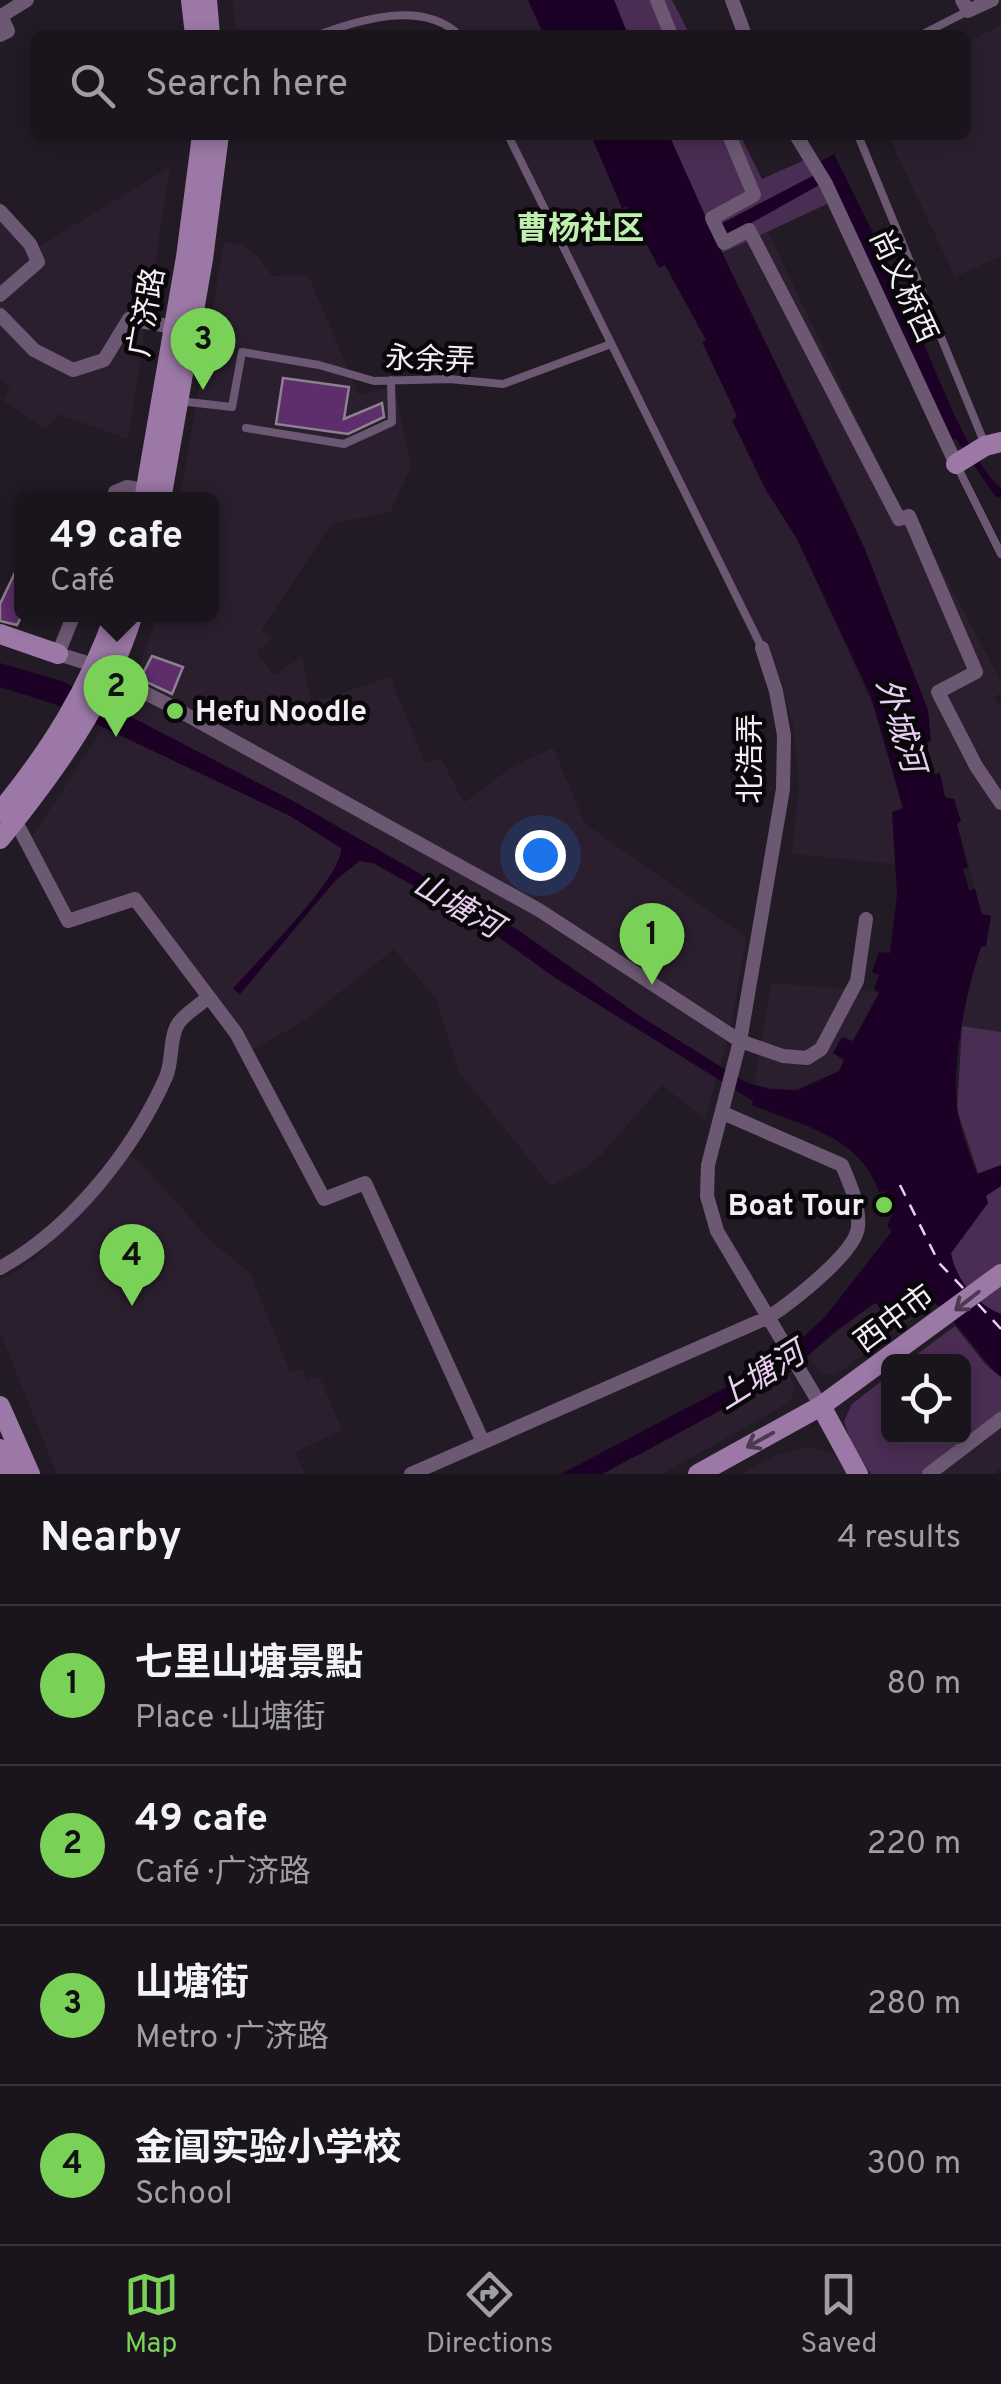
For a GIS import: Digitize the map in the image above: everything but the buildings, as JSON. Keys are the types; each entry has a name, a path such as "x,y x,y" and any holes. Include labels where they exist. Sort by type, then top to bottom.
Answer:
{"main road":[{"path":"191,0 194,30"},
{"path":"207,0 210,30"},
{"name":"广济路","path":"151,492 201,140"},
{"name":"广济路","path":"151,492 178,400 218,140"},
{"path":"34,785 111,622"},
{"path":"0,839 8,816 92,711 130,622"},
{"path":"0,634 58,654"},
{"name":"西中市","path":"698,1474 822,1406 936,1326 999,1276"},
{"path":"0,1406 30,1474"},
{"path":"822,1406 858,1474"},
{"path":"0,1449 11,1474"}],"street":[{"path":"0,35 8,31 0,16 27,0"},
{"path":"657,0 669,30"},
{"path":"732,0 744,30"},
{"path":"965,6 992,0"},
{"path":"730,140 754,195 712,218 724,243 749,230 898,520 909,516 976,672 938,692 976,766 1001,803"},
{"name":"尚义桥西","path":"799,140 977,452"},
{"path":"0,210 30,244 38,262 0,296"},
{"path":"0,315 34,350 73,370 104,360 129,319 174,327"},
{"path":"115,492 128,486 141,492"},
{"path":"71,622 58,654 84,662 167,704 539,910 740,1041 782,1056 807,1058 820,1048 857,980 866,919"},
{"name":"北浩弄","path":"762,648 776,691 784,735 783,790 740,1041 708,1165 707,1196 718,1232 822,1406"},
{"path":"8,816 29,841 68,921 135,898 236,1033 324,1199 364,1183 484,1442"},
{"path":"0,1268 44,1240 94,1192 167,1074 177,1024 208,998"},
{"path":"411,1474 769,1317 798,1298 848,1248 859,1230 855,1196 842,1165 724,1106"},
{"path":"929,1474 1001,1418"}],"lane":[{"path":"929,30 965,6"},
{"path":"332,30 398,12 432,16 452,30"},
{"name":"北浩弄","path":"510,140 762,648"},
{"path":"860,140 977,452 1001,554"},
{"name":"永余弄","path":"178,400 232,408 242,352 319,365 374,380 449,378 504,384 612,344"},
{"path":"246,428 344,444 392,422 390,380"}],"shaded area":[{"path":"232,0 528,0 542,30 457,30 398,14 352,30 236,30"},
{"path":"614,0 672,0 687,30 626,30"},
{"path":"1001,25 1001,256 955,277 890,140 971,140 971,40"},
{"path":"515,140 593,140 622,208 626,206 660,268 665,265 707,341 703,343 737,416 733,420 766,490 797,539 878,717 903,809 892,813 896,864 792,854 799,784 793,725 769,652"},
{"path":"671,140 742,140 762,179 811,157 840,198 722,253"},
{"path":"170,167 128,439 58,414 46,430 3,400 10,388 0,380 0,201 40,246"},
{"path":"767,230 902,513 911,511 1001,682 1001,693 994,697 1001,710 1001,1032 962,1026 968,986 981,947 982,915 957,824 933,775 926,742 928,710 848,510 722,254"},
{"path":"224,242 242,245 258,256 272,276 308,275 359,395 394,386 411,467 390,512 331,524 261,631 275,638 256,651 274,675 302,657 311,703 390,677 425,763 441,758 464,803 512,767 553,748 585,824 746,937 731,1028 705,1119 662,1085 602,1154 551,1186 459,1072 436,999 394,949 305,1020 247,1053 135,899 68,921 29,841 116,709 138,670 155,622 219,622 219,492 181,492"},
{"path":"771,983 879,992 853,1041 834,1053 845,1060 839,1071 791,1091 754,1085"},
{"path":"962,1026 1001,1032 1001,1314 968,1290 951,1253 988,1203 957,1110"},
{"path":"133,1155 212,1242 250,1273 290,1372 302,1369 307,1381 319,1376 342,1430 295,1452 305,1474 57,1474 0,1332 0,1280 40,1254 126,1157"},
{"path":"924,1298 934,1304 836,1374 822,1375 807,1356 872,1304 878,1304 888,1314 907,1302"},
{"path":"955,1326 986,1365 1001,1377 1001,1413 971,1436 971,1354 917,1354"},
{"path":"789,1373 795,1388 791,1399 781,1407 662,1474 602,1474"},
{"path":"881,1381 881,1444 960,1444 921,1474 871,1474 852,1445 844,1421 852,1404"},
{"path":"1001,1427 1001,1468 994,1474 938,1474"},
{"path":"811,1447 836,1455 847,1474 741,1474 776,1455"}],"water":[{"path":"528,0 614,0 626,30 542,30"},
{"path":"593,140 671,140 711,229 822,171 818,163 834,154 906,301 961,429 1001,488 1001,498 995,496 956,439 952,440 821,184 717,242 864,547 928,710 931,741 926,743 933,774 940,773 945,797 954,799 961,821 957,824 968,867 963,869 969,890 975,889 982,914 991,916 986,946 981,947 965,1007 956,1094 961,1129 977,1174 1001,1165 1001,1186 986,1196 988,1203 951,1253 968,1290 1001,1314 1001,1377 932,1302 914,1299 888,1315 875,1303 832,1334 789,1373 655,1446 602,1474 561,1474 778,1360 825,1317 892,1231 887,1226 893,1204 887,1204 885,1191 879,1192 870,1173 844,1145 752,1105 753,1101 554,977 473,919 373,863 359,861 335,881 240,994 233,989 314,898 338,861 341,848 290,816 54,704 0,687 0,663 62,681 297,803 518,930 637,1014 745,1082 769,1089 798,1090 839,1071 844,1060 833,1053 842,1037 853,1041 879,993 874,989 879,975 872,972 879,952 890,953 897,895 892,812 903,808 871,697 797,539 766,490 732,420 737,416 702,342 706,340 665,265 659,268 627,207 622,208"}],"ferry route":[{"path":"900,1185 939,1263 966,1291"},
{"path":"978,1304 1001,1329"}],"place":[{"name":"山塘街","path":"203,390"},
{"name":"Hefu Noodle","path":"175,711"},
{"name":"49 cafe","path":"116,737"},
{"name":"七里山塘景點","path":"652,985"},
{"name":"Boat Tour","path":"884,1205"},
{"name":"金阊实验小学校","path":"132,1306"}],"district":[{"name":"曹杨社区","path":"580,228"}],"water label":[{"name":"外城河","path":"901,725"},
{"name":"山塘河","path":"458,905"},
{"name":"上塘河","path":"760,1375"}]}
